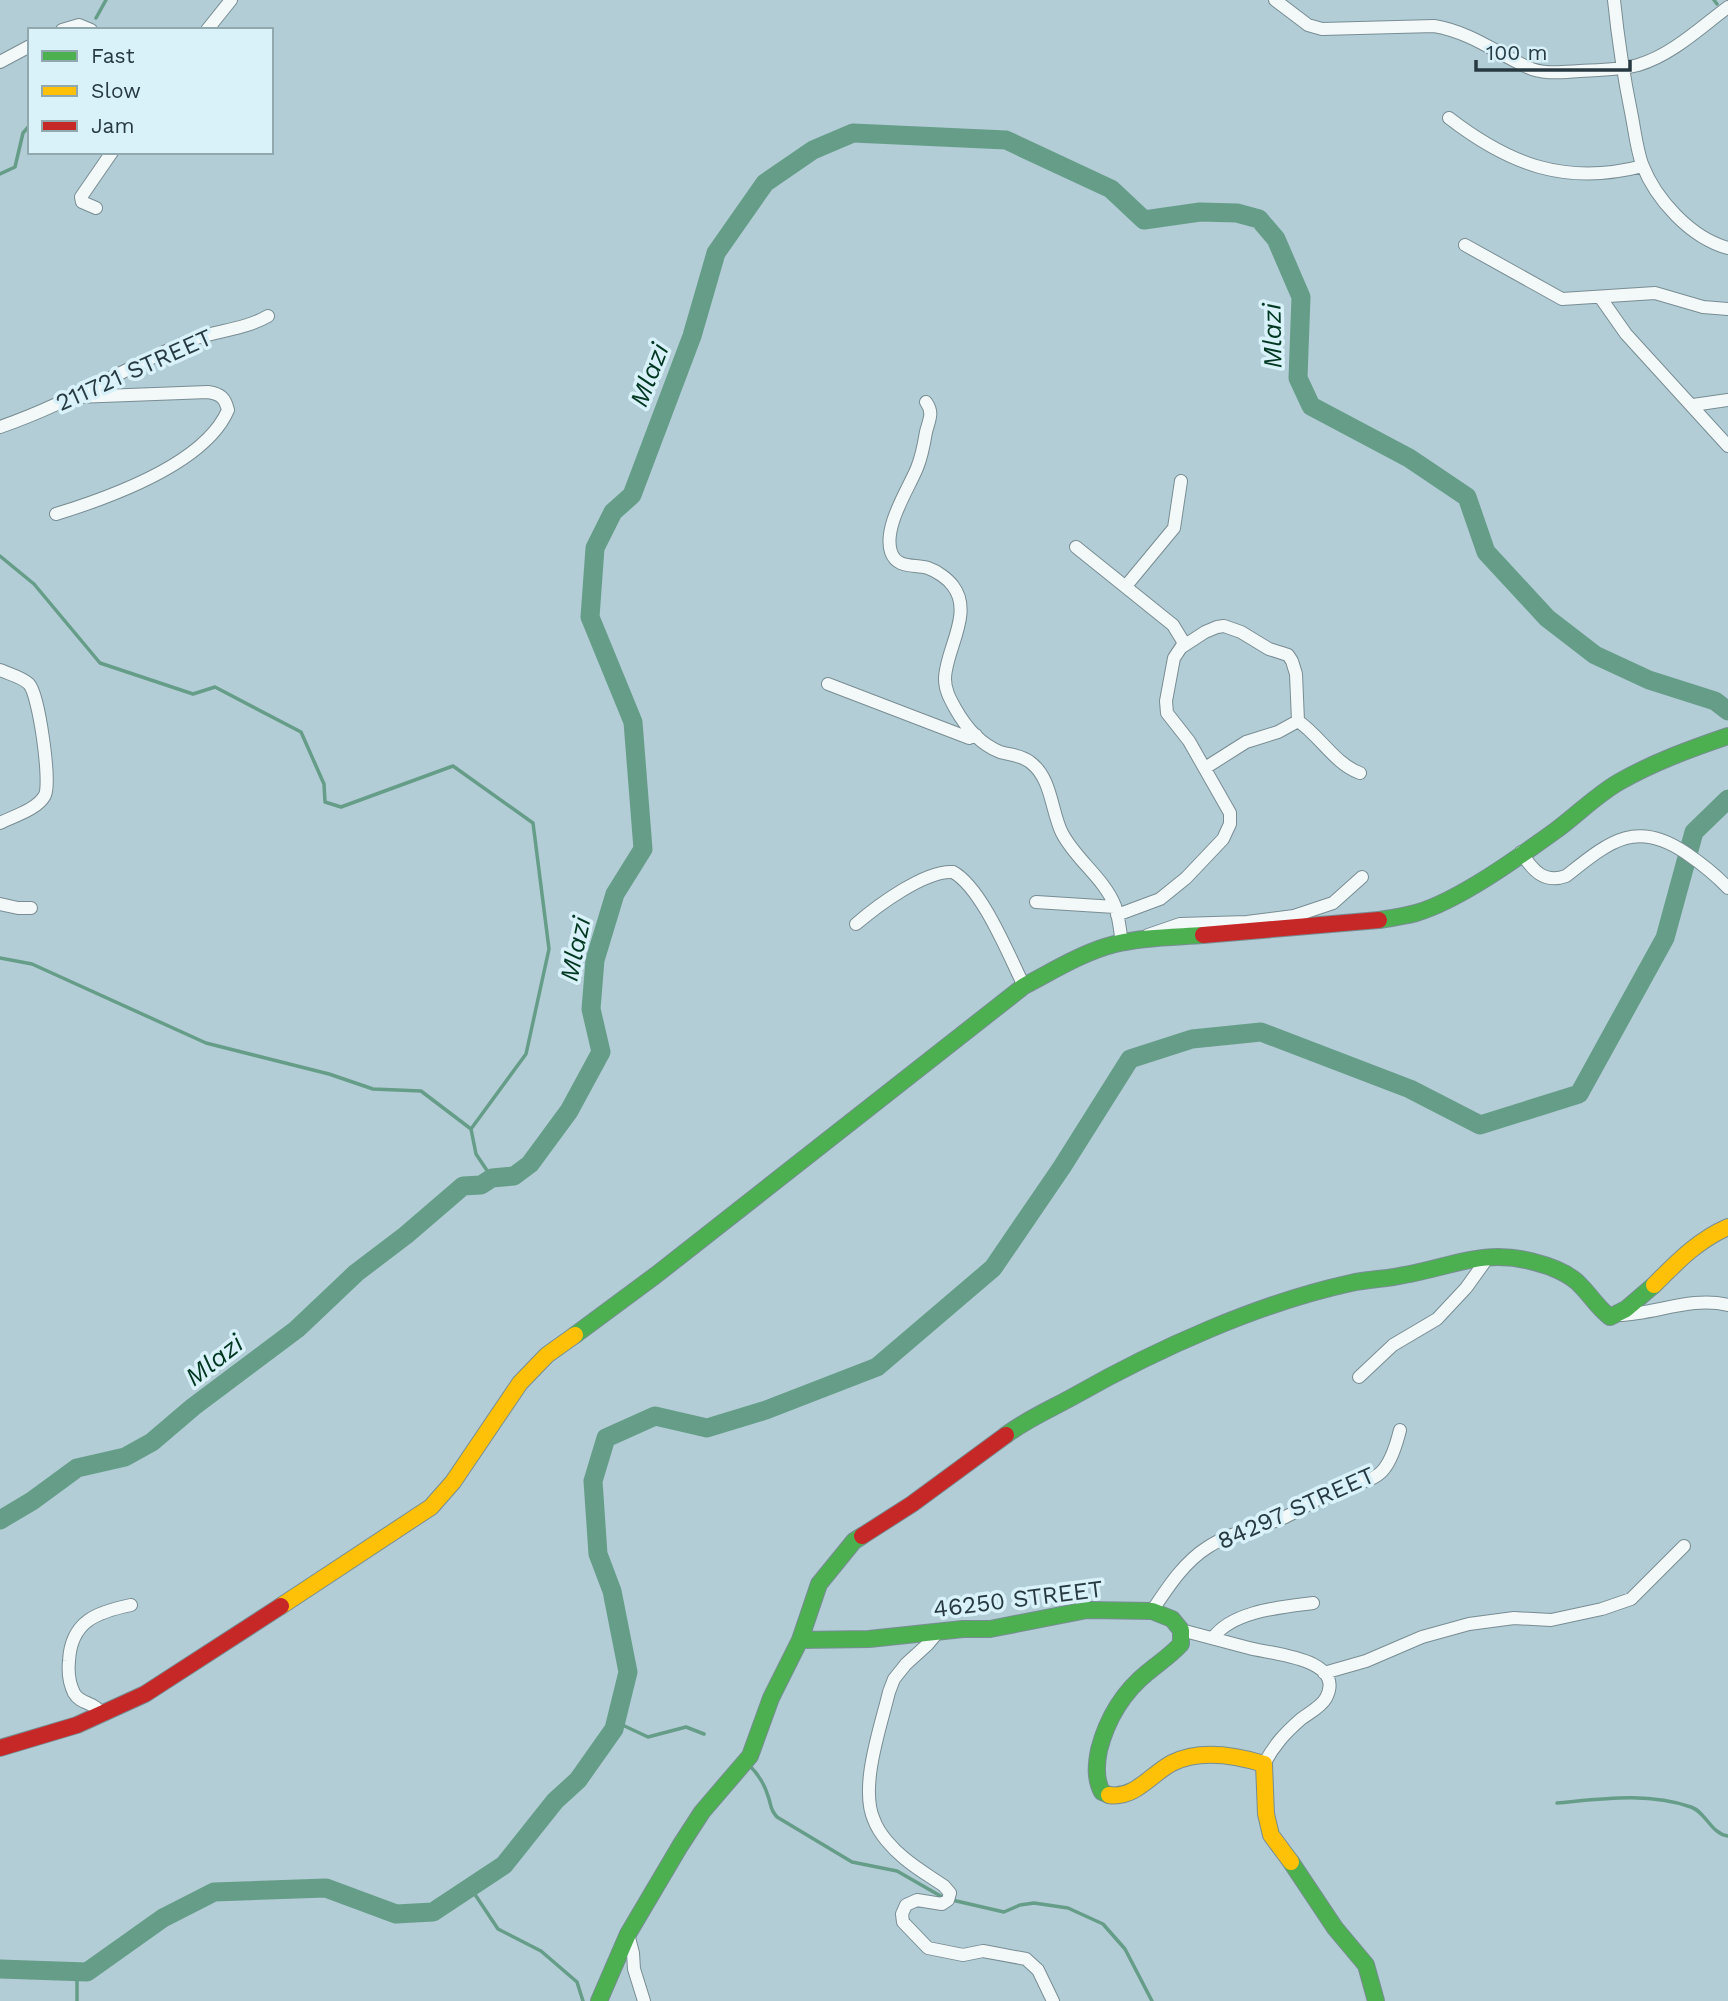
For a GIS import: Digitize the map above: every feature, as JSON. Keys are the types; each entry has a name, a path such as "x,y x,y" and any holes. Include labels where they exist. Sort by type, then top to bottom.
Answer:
{"street":[{"path":"209,28 231,0"},
{"path":"1275,0 1308,25 1322,29 1434,26 1452,29 1481,41 1528,68 1540,71 1622,68 1658,58 1728,7"},
{"path":"1614,0 1622,68 1643,166 1688,228 1703,238 1728,248"},
{"path":"69,28 79,25 86,28"},
{"path":"0,62 28,47"},
{"path":"1448,118 1486,145 1540,169 1598,174 1643,166"},
{"path":"96,208 82,202 80,197 111,154"},
{"path":"1465,245 1562,299 1655,293 1703,307 1728,309"},
{"path":"1600,297 1626,334 1728,446"},
{"name":"211721 STREET","path":"0,427 76,397 192,340 246,326 268,316"},
{"path":"56,514 140,484 212,435 228,410 223,398 217,393 208,392 76,397"},
{"path":"1693,405 1728,400"},
{"path":"926,402 931,414 923,451 914,476 898,502 890,545 892,553 898,562 931,569 945,578 958,596 960,613 946,671 946,689 966,725 984,743 1000,752 1020,756 1031,762 1039,772 1066,840 1102,884 1128,941"},
{"path":"1126,586 1174,528 1181,481"},
{"path":"1076,547 1172,625 1183,639 1182,647"},
{"path":"1036,902 1116,916 1145,906 1167,894 1223,839 1230,824 1230,813 1189,741 1167,713 1174,658 1182,647 1205,632 1224,626 1241,632 1269,649 1288,655 1293,661 1296,674 1298,721"},
{"path":"0,670 29,684 35,697 48,785 40,801 0,823"},
{"path":"828,684 969,738 976,735"},
{"path":"1205,768 1246,742 1278,732 1298,721"},
{"path":"1298,721 1315,734 1346,767 1360,773"},
{"path":"1128,941 1391,920 1416,913 1448,900 1556,830 1586,804 1648,765 1728,736"},
{"path":"1521,852 1529,865 1542,877 1557,879 1566,876 1607,845 1623,839 1651,836 1693,858 1715,874 1728,888"},
{"path":"856,924 920,881 937,874 953,872 967,882 987,912 1024,986"},
{"path":"0,1748 77,1726 145,1694 416,1519 443,1495 520,1383 547,1355 656,1275 1024,986 1074,960 1180,924 1247,922 1294,916 1333,902 1363,877"},
{"path":"0,904 31,908"},
{"path":"1615,1315 1630,1306 1710,1233 1728,1227"},
{"path":"1359,1377 1393,1345 1437,1319 1466,1288 1489,1256"},
{"path":"599,2001 628,1934 702,1812 750,1756 771,1698 800,1640 819,1584 854,1541 912,1504 1032,1418 1175,1344 1273,1306 1351,1283 1406,1275 1464,1259 1489,1256 1533,1261 1560,1271 1579,1283 1610,1317 1705,1303 1728,1305"},
{"name":"84297 STREET","path":"1152,1611 1194,1556 1209,1546 1225,1537 1293,1514 1318,1497 1344,1486 1375,1477 1385,1469 1400,1430"},
{"path":"1324,1672 1366,1661 1422,1637 1469,1625 1514,1618 1552,1620 1618,1604 1640,1592 1684,1546"},
{"path":"1213,1638 1225,1626 1248,1616 1313,1603"},
{"path":"103,1715 96,1705 75,1695 68,1671 69,1651 74,1637 89,1619 107,1610 131,1605"},
{"name":"46250 STREET","path":"800,1640 869,1639 990,1629 1077,1611 1152,1611"},
{"path":"1152,1611 1172,1619 1181,1630 1296,1657 1310,1662 1324,1672 1328,1682 1326,1699 1275,1744 1264,1764 1266,1814 1271,1835 1335,1928 1366,1965 1376,2001"},
{"path":"1181,1630 1181,1644 1175,1652 1147,1673 1114,1709 1098,1751 1096,1766 1099,1788 1105,1795 1126,1794 1137,1789 1163,1768 1192,1756 1236,1756 1264,1764"},
{"path":"938,1632 894,1679 870,1778 869,1803 874,1821 903,1857 950,1893 948,1900 942,1904 916,1900 906,1905 902,1914 903,1922 928,1948 963,1955 983,1951 1026,1959 1038,1970 1053,2001"},
{"path":"628,1934 634,1969 644,2001"}],"waterway":[{"path":"96,18 106,0"},
{"path":"1714,0 1717,4"},
{"path":"0,174 15,167 23,133 28,127"},
{"name":"Mlazi","path":"0,1520 32,1501 77,1468 125,1457 152,1442 193,1407 297,1329 356,1273 463,1186 481,1185 492,1178 514,1176 530,1164 569,1111 601,1052 591,1009 595,960 615,894 643,849 633,722 590,617 595,548 613,512 632,495 692,336 716,253 765,183 813,150 853,133 1006,140 1111,189 1144,220 1200,212 1237,213 1259,219 1276,239 1301,297 1298,378 1311,406 1409,458 1467,497 1486,552 1547,618 1595,655 1649,680 1715,701 1728,711"},
{"path":"0,556 34,584 100,663 193,694 215,687 301,732 324,784 325,802 341,807 453,766 533,823 549,949 526,1054 471,1129"},
{"path":"0,1969 87,1972 163,1918 214,1892 326,1888 396,1914 433,1912 504,1865 555,1801 578,1780 614,1729 628,1672 612,1591 598,1554 593,1481 606,1438 655,1416 707,1428 766,1410 877,1367 993,1268 1062,1167 1130,1059 1192,1039 1261,1032 1410,1089 1480,1125 1579,1094 1665,938 1694,832 1728,799"},
{"path":"0,958 32,964 206,1043 329,1074 373,1089 421,1091 471,1129 476,1154 492,1178"},
{"path":"616,1722 648,1737 686,1727 704,1734"},
{"path":"750,1766 763,1784 777,1817 852,1862 897,1871 944,1898"},
{"path":"1557,1803 1624,1798 1674,1802 1701,1813 1717,1831 1728,1836"},
{"path":"470,1887 498,1929 541,1951 577,1982 583,2001"},
{"path":"952,1900 1004,1912 1020,1905 1034,1903 1068,1908 1103,1924 1125,1949 1152,2001"},
{"path":"77,1972 77,2001"}],"traffic: fast":[{"path":"1379,920 1416,913 1450,899 1524,853 1619,782 1672,756 1728,736"},
{"path":"575,1335 656,1275 1024,986 1103,947 1148,939 1203,935"},
{"path":"1006,1435 1107,1378 1209,1329 1281,1302 1351,1283 1421,1272 1468,1260 1516,1258 1547,1266 1572,1278 1610,1317 1626,1309 1654,1285"},
{"path":"599,2001 628,1934 680,1846 702,1812 750,1756 771,1698 800,1640 819,1584 854,1541 862,1536"},
{"path":"800,1640 869,1639 963,1629 990,1629 1087,1610 1152,1611 1172,1619 1181,1630 1181,1644 1130,1689 1111,1717 1102,1739 1097,1777 1102,1792 1109,1795"},
{"path":"1291,1862 1335,1928 1366,1965 1376,2001"}],"traffic: slow":[{"path":"1654,1285 1697,1245 1728,1227"},
{"path":"281,1606 431,1507 453,1482 520,1383 547,1355 575,1335"},
{"path":"1109,1795 1135,1790 1172,1763 1194,1756 1230,1756 1264,1764 1266,1814 1271,1835 1291,1862"}],"traffic: jam":[{"path":"1203,935 1379,920"},
{"path":"862,1536 912,1504 1006,1435"},
{"path":"0,1748 77,1725 145,1694 281,1606"}]}
